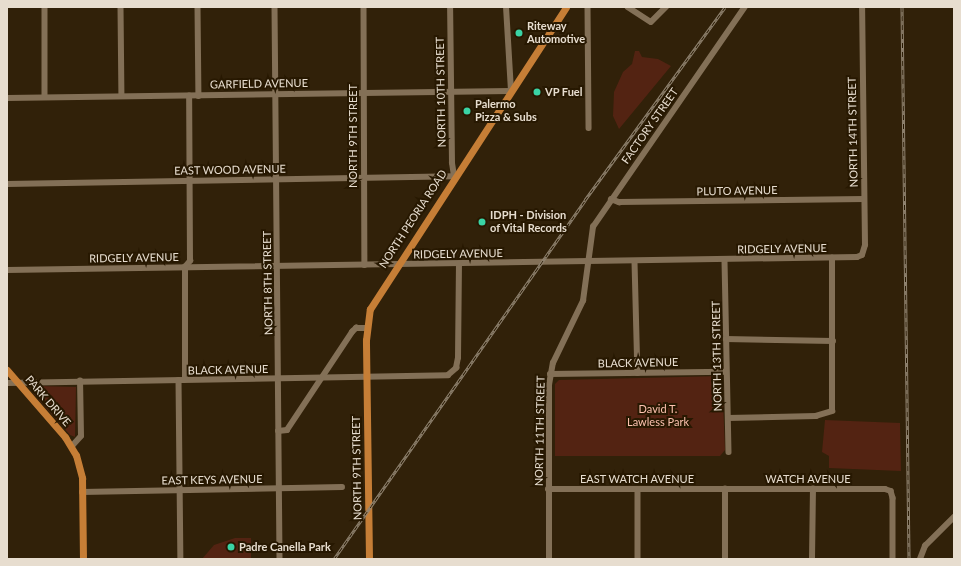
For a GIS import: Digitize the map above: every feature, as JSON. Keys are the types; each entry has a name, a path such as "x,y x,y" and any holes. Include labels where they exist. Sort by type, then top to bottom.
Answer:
{"main road":[{"name":"NORTH PEORIA ROAD","path":"366,328 372,302 566,7"},
{"name":"NORTH 9TH STREET","path":"366,328 369,559"},
{"name":"PARK DRIVE","path":"7,370 72,446 80,466 83,559"}],"street":[{"path":"44,7 45,97"},
{"path":"121,7 122,96"},
{"path":"198,7 199,96"},
{"name":"NORTH 8TH STREET","path":"275,7 280,559"},
{"name":"NORTH 9TH STREET","path":"364,7 365,265"},
{"name":"NORTH 10TH STREET","path":"450,7 452,163 454,176"},
{"path":"506,7 511,91"},
{"path":"588,7 589,128"},
{"path":"628,7 651,22 666,7"},
{"name":"FACTORY STREET","path":"588,262 589,240 593,227 745,7"},
{"name":"NORTH 14TH STREET","path":"862,7 865,245 862,255"},
{"name":"GARFIELD AVENUE","path":"7,98 199,96 276,93 511,91"},
{"path":"181,559 180,491 185,267 190,261 189,96"},
{"name":"EAST WOOD AVENUE","path":"7,184 454,176"},
{"name":"PLUTO AVENUE","path":"611,199 619,202 864,199"},
{"name":"RIDGELY AVENUE","path":"7,270 725,261 832,258 862,255"},
{"path":"728,418 816,416 832,411 832,258"},
{"name":"NORTH 13TH STREET","path":"725,261 726,372 729,452"},
{"name":"NORTH 11TH STREET","path":"549,559 548,489 550,374 559,350 583,301 588,262"},
{"path":"635,262 638,373"},
{"name":"BLACK AVENUE","path":"7,383 367,378 448,375 456,368 458,358 459,264"},
{"path":"278,431 287,430 352,332 356,328 366,328"},
{"path":"726,339 833,340"},
{"name":"BLACK AVENUE","path":"550,374 726,372"},
{"path":"72,446 81,436 80,381"},
{"name":"EAST KEYS AVENUE","path":"82,492 342,487"},
{"name":"EAST WATCH AVENUE","path":"548,489 725,489"},
{"path":"638,489 638,559"},
{"path":"725,489 725,559"},
{"name":"WATCH AVENUE","path":"725,489 891,491 894,503 893,559"},
{"path":"812,559 813,489"},
{"path":"920,559 925,546 954,517"}],"green space":[{"path":"635,51 639,51 642,57 658,59 671,66 619,129 613,116 614,92 623,72 632,64"},
{"name":"David T. Lawless Park","path":"722,376 725,450 720,456 555,456 555,384 559,380"},
{"path":"36,386 76,387 75,437 70,435 33,393 32,389"},
{"path":"825,420 900,423 901,471 829,468 829,456 822,452"},
{"name":"Padre Canella Park","path":"235,538 251,538 251,559 202,559 214,545"}],"railway":[{"path":"334,559 585,200 725,7"},
{"path":"902,7 909,559"}],"place":[{"name":"Riteway Automotive","path":"519,33"},
{"name":"VP Fuel","path":"537,92"},
{"name":"Palermo Pizza & Subs","path":"467,111"},
{"name":"IDPH - Division of Vital Records","path":"482,222"},
{"name":"Padre Canella Park","path":"231,547"}]}
